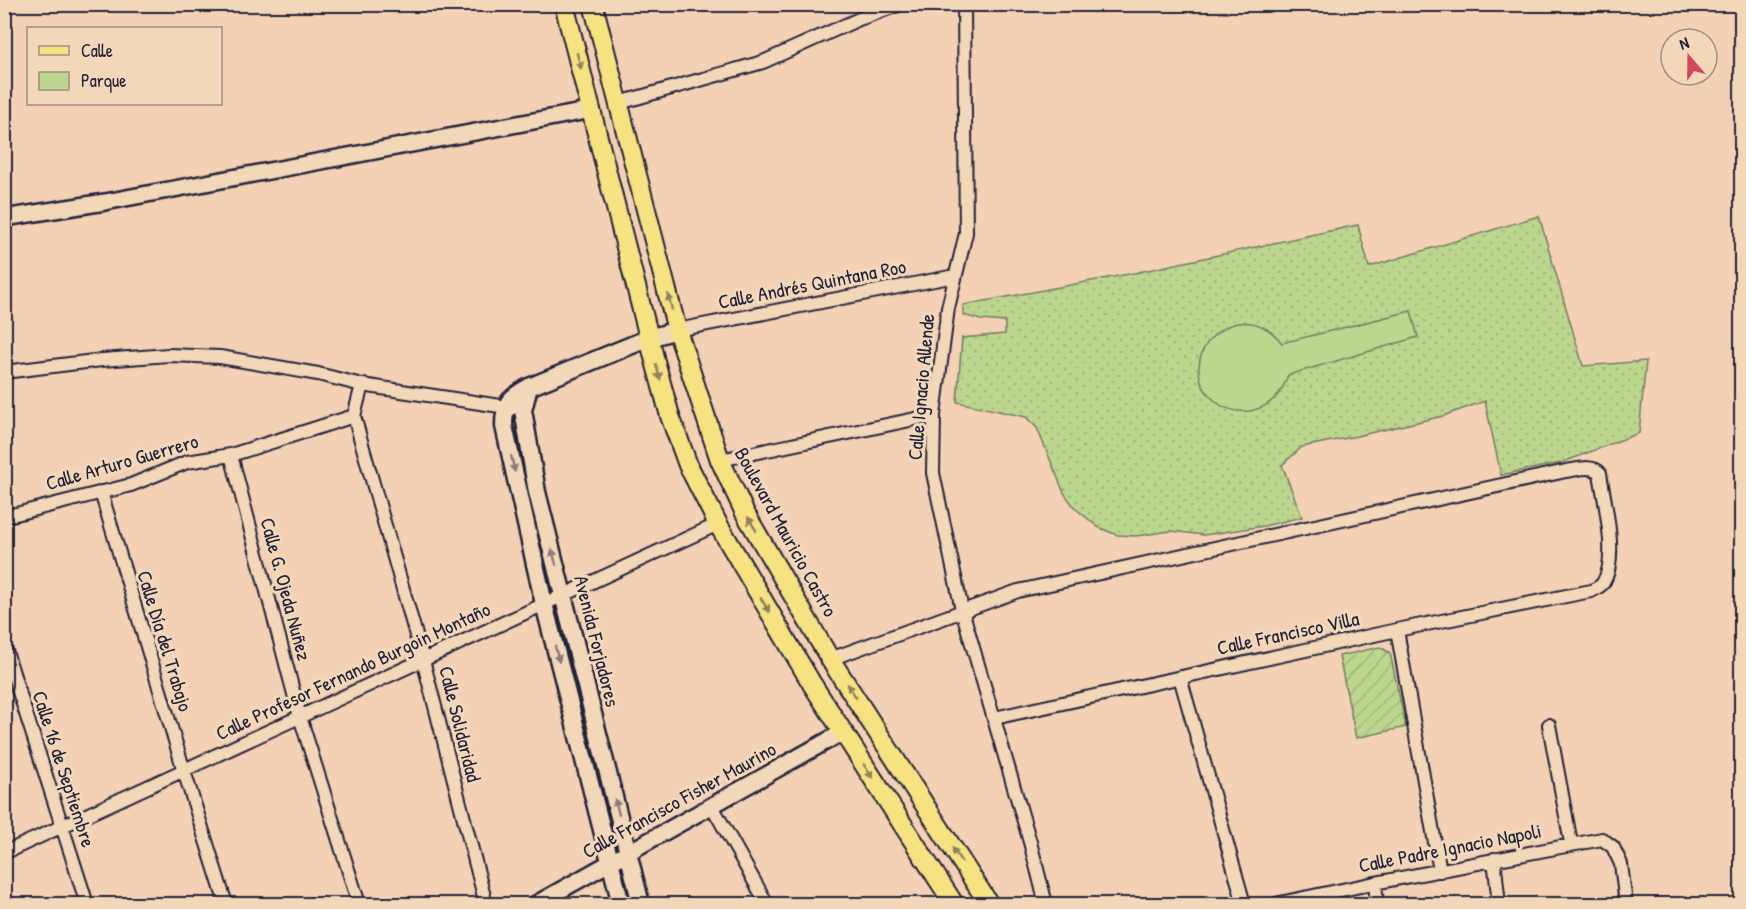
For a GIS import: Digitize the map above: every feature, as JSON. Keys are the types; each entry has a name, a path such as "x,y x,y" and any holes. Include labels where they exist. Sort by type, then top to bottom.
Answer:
{"main road":[{"path":"564,4 649,338 670,416 684,455 718,524 812,684 954,904"},
{"name":"Boulevard Mauricio Castro","path":"593,4 676,330 720,460 745,513 831,659 989,904"},
{"path":"621,904 544,604 504,426 505,406 515,395 529,387 649,338 676,330"},
{"name":"Avenida Forjadores","path":"529,387 523,410 537,492 640,904"}],"street":[{"path":"619,103 763,62 859,19 901,4"},
{"name":"Calle Ignacio Allende","path":"964,4 966,233 948,308 934,415 933,473 962,610 1046,904"},
{"path":"4,218 105,202 592,110"},
{"name":"Calle Andrés Quintana Roo","path":"676,330 955,276"},
{"path":"4,372 136,358 220,357 318,374 362,385 523,410"},
{"path":"354,416 362,385"},
{"path":"720,460 934,415"},
{"name":"Calle Arturo Guerrero","path":"4,517 131,485 187,462 231,455 354,416"},
{"name":"Calle Solidaridad","path":"354,416 423,660 486,904"},
{"name":"Calle G. Ojeda Nuñez","path":"231,455 300,717 359,904"},
{"name":"Calle Francisco Villa","path":"962,610 1018,591 1566,471 1592,468 1600,473 1610,545 1608,569 1602,585 1592,591 1396,630 994,718"},
{"name":"Calle Día del Trabajo","path":"101,492 226,904"},
{"name":"Calle Profesor Fernando Burgoin Montaño","path":"4,853 718,524"},
{"path":"831,659 962,610"},
{"path":"1396,630 1440,871"},
{"name":"Calle 16 de Septiembre","path":"4,645 87,904"},
{"path":"1180,677 1244,904"},
{"path":"1549,725 1571,843"},
{"name":"Calle Francisco Fisher Maurino","path":"536,904 843,732"},
{"path":"712,806 767,904"},
{"name":"Calle Padre Ignacio Napoli","path":"1275,904 1571,843 1602,839 1613,847 1621,864 1626,904"},
{"path":"1494,859 1499,904"},
{"path":"1375,883 1377,904"}],"green space":[{"path":"1539,216 1583,366 1646,361 1639,433 1561,463 1501,475 1485,401 1443,416 1302,447 1282,465 1302,517 1264,526 1204,535 1171,531 1136,536 1117,535 1098,527 1075,508 1064,493 1037,428 1026,417 957,402 962,338 1005,334 1005,322 981,320 963,315 963,305 1134,273 1358,225 1369,267"},
{"path":"1411,311 1418,337 1288,375 1278,394 1263,407 1240,411 1222,406 1215,401 1202,384 1199,366 1204,349 1214,335 1229,326 1246,323 1265,328 1282,343"},
{"path":"1380,647 1390,653 1406,727 1356,738 1339,656"}]}
